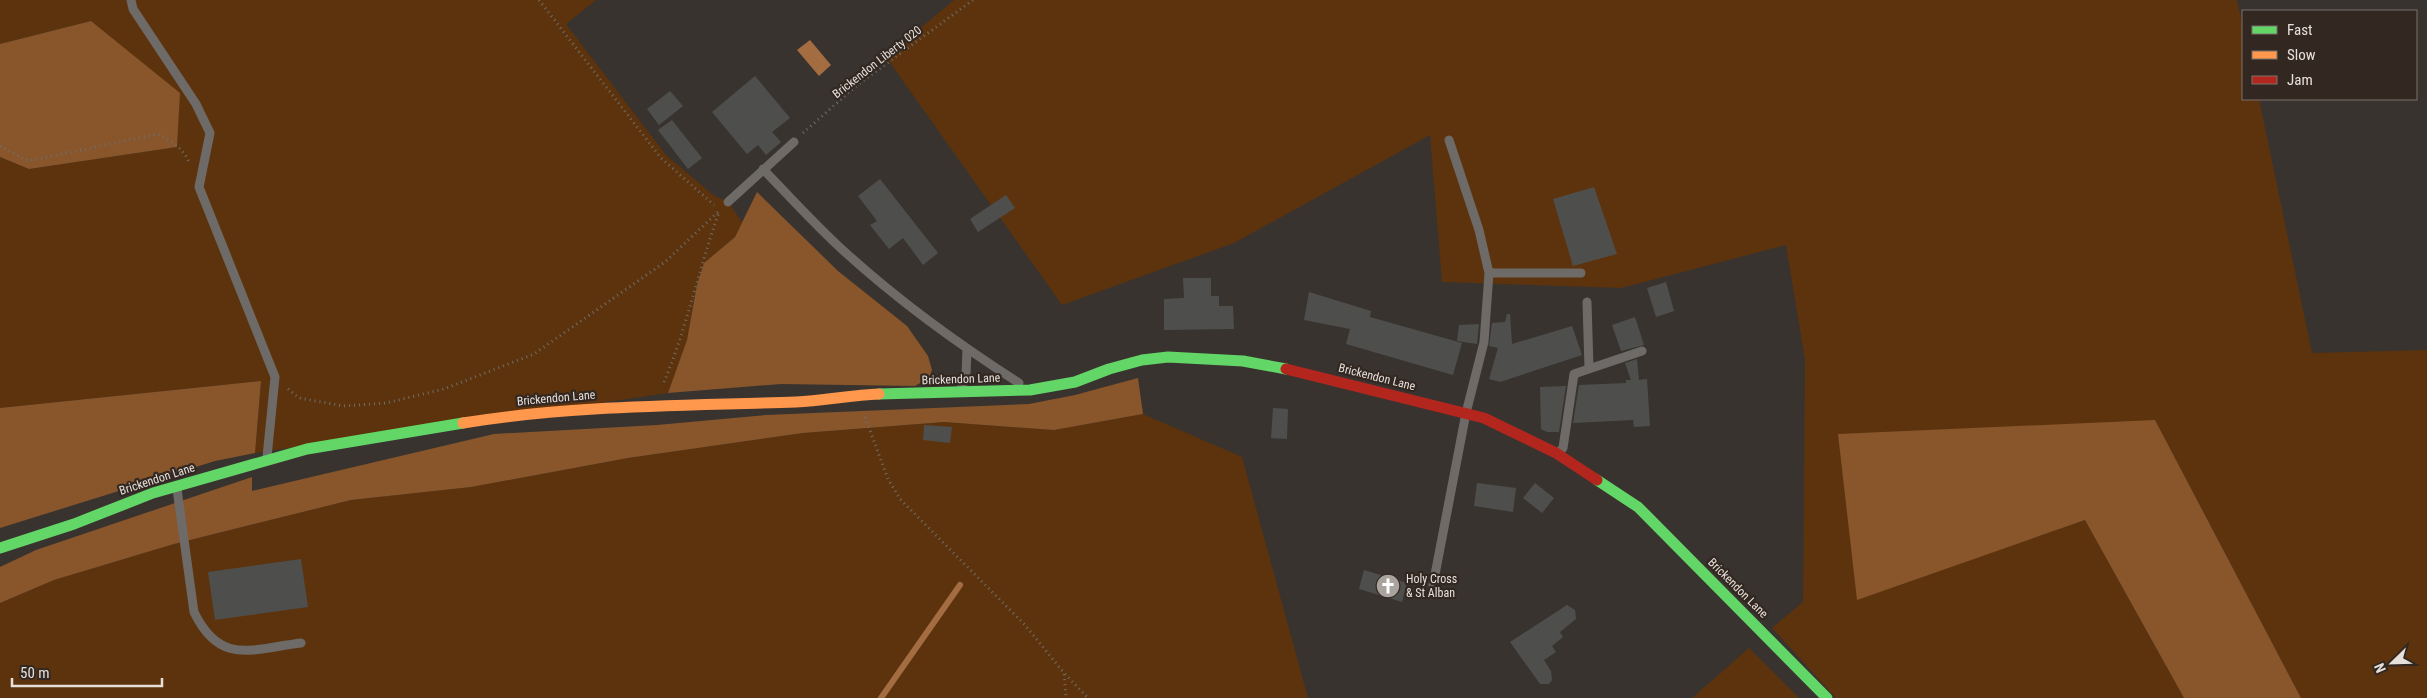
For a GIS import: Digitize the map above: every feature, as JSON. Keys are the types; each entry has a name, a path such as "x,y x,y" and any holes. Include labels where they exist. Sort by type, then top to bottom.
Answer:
{"street":[{"name":"Brickendon Lane","path":"0,548 74,524 153,493 307,449 511,415 654,405 798,402 857,395 959,394 1030,390 1075,382 1109,369 1142,360 1194,358 1243,361 1289,370 1484,418 1556,453 1638,507 1827,698"}],"lane":[{"path":"131,0 133,10 196,104 210,133 199,187 275,377 267,460"},
{"path":"1433,585 1466,413 1484,342 1489,274 1478,230 1448,140"},
{"path":"728,202 794,142"},
{"path":"763,169 844,251 882,284 967,349 1030,390"},
{"path":"1489,274 1581,273"},
{"path":"1587,302 1589,368"},
{"path":"959,394 966,375 967,349"},
{"path":"1556,453 1563,448 1574,374 1642,351"},
{"path":"177,486 194,612 202,629 218,645 236,651 301,643"}],"path":[{"path":"540,0 661,158 719,210"},
{"name":"Brickendon Liberty 020","path":"794,142 856,86 974,0"},
{"path":"0,146 28,161 158,134 173,142 185,154 199,187"},
{"path":"275,377 299,398 343,406 386,403 444,389 534,354 665,262 719,210"},
{"path":"654,405 680,344 695,284 719,210"},
{"path":"857,395 888,480 900,499 1025,625 1064,673 1088,698"},
{"path":"1064,673 1066,698"}],"shaded area":[{"path":"0,0 596,0 566,24 666,155 713,195 728,202 742,222 735,237 704,263 697,285 687,340 668,393 255,453 261,381 0,408 0,157 29,169 177,147 179,94 91,21 0,44"},
{"path":"954,0 2237,0 2242,22 2242,100 2259,100 2312,353 2427,350 2427,698 2301,698 2155,420 1857,599 2085,520 2184,698 1836,698 1772,628 1803,602 1805,359 1786,245 1621,288 1442,282 1430,135 1234,243 1062,305 886,57"},
{"path":"91,21 180,93 177,147 29,169 0,157 0,44"},
{"path":"810,40 831,65 819,76 797,50"},
{"path":"757,192 838,271 907,326 928,356 932,370 929,378 915,386 781,384 668,393 687,340 697,285 704,263 735,237"},
{"path":"1138,378 1143,414 1054,430 944,422 803,433 628,458 471,487 351,500 174,544 54,580 0,603 0,567 36,550 252,477 252,491 494,434 657,425 766,415 1029,404 1075,395"},
{"path":"261,381 255,453 215,461 0,528 0,408"},
{"path":"1143,414 1242,457 1308,698 0,698 0,603 54,580 174,544 351,500 471,487 628,458 803,433 944,422 1054,430"},
{"path":"2155,420 2301,698 2184,698 2085,520 1857,600 1838,434"},
{"path":"1749,648 1799,698 1692,698"}],"building":[{"path":"755,76 790,118 772,132 781,142 766,155 758,145 747,154 712,112"},
{"path":"670,91 683,106 659,125 647,109"},
{"path":"672,120 702,158 688,169 658,130"},
{"path":"880,179 938,253 923,265 903,238 889,249 870,225 877,221 858,196"},
{"path":"1594,187 1617,254 1573,266 1553,199"},
{"path":"1006,195 1015,208 978,232 970,219"},
{"path":"1183,278 1211,278 1211,296 1219,296 1219,306 1233,306 1234,329 1164,330 1164,299 1184,298"},
{"path":"1666,282 1674,311 1656,317 1647,288"},
{"path":"1309,292 1371,311 1370,317 1462,343 1453,375 1346,344 1350,329 1304,320"},
{"path":"1507,314 1510,314 1512,344 1572,326 1582,355 1500,382 1489,379 1498,348 1489,346 1492,323 1505,322"},
{"path":"1635,317 1644,345 1621,351 1612,325"},
{"path":"1479,324 1477,344 1457,341 1459,325"},
{"path":"1637,359 1639,380 1647,379 1650,426 1634,427 1633,420 1573,423 1579,385 1626,383 1626,380 1631,380 1625,363"},
{"path":"1566,386 1559,432 1547,432 1541,429 1540,387"},
{"path":"1273,408 1288,409 1287,439 1271,438"},
{"path":"924,425 952,427 950,443 923,440"},
{"path":"1477,483 1516,488 1513,512 1474,506"},
{"path":"1535,483 1554,498 1542,513 1523,498"},
{"path":"301,559 308,607 215,620 208,572"},
{"name":"Holy Cross & St Alban","path":"1364,570 1407,583 1402,602 1359,589"},
{"path":"1567,605 1575,610 1576,619 1560,632 1563,637 1552,646 1556,652 1544,660 1551,671 1552,680 1549,684 1540,684 1510,642"}],"waterway":[{"path":"881,698 960,585"}],"traffic: fast":[{"path":"879,394 1030,390 1075,382 1109,369 1142,360 1168,357 1243,361 1286,369"},
{"path":"0,548 74,524 153,493 307,449 463,423"},
{"path":"1597,480 1638,507 1827,698"}],"traffic: slow":[{"path":"463,423 504,417 587,410 796,402 879,394"}],"traffic: jam":[{"path":"1286,369 1484,418 1556,453 1597,480"}],"place":[{"name":"Holy Cross & St Alban","path":"1388,586"}]}
